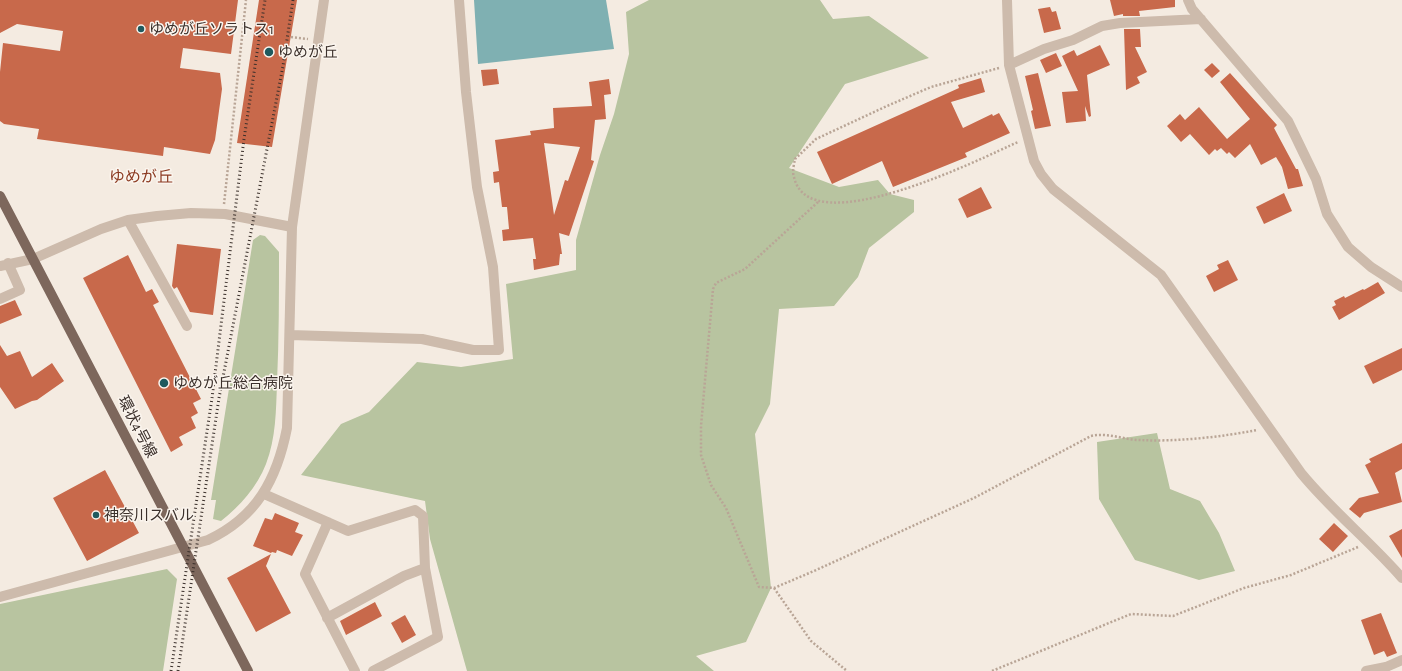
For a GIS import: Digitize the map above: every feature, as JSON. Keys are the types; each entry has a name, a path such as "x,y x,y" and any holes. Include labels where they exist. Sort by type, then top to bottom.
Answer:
{"main road":[{"name":"環状4号線","path":"0,196 248,671"}],"street":[{"path":"0,597 208,540 229,529 243,518 264,494 282,452 287,428 292,227 324,0"},
{"path":"290,335 422,340 473,350 499,350 493,267 477,187 467,100 459,0"},
{"path":"1007,0 1009,65 1034,161 1040,174 1053,189 1149,265 1168,283 1269,428 1313,488 1402,578"},
{"path":"1188,0 1192,9 1288,121 1316,179 1327,214 1348,247 1371,267 1402,287"},
{"path":"1009,65 1044,49 1073,40 1102,26 1120,23 1201,19"},
{"path":"0,299 20,290 4,264 33,259 101,229 128,220 190,213 225,214 292,227"},
{"path":"128,220 187,326"},
{"path":"264,494 348,531 414,510 423,516 425,568 438,637 372,671"},
{"path":"328,522 305,574 355,671"},
{"path":"327,618 404,576 425,568"},
{"path":"1366,671 1402,660"}],"path":[{"path":"224,204 246,0"},
{"path":"291,37 318,40"},
{"path":"1009,65 931,87 816,139 795,159 794,177 800,189 807,196 818,202 861,201 901,191 1028,138"},
{"path":"818,202 745,269 716,283 713,289 702,418 701,455 711,485 726,508 759,587 774,588 974,498 1091,436 1110,435 1140,440 1160,440 1221,436 1269,428"},
{"path":"992,671 1132,614 1173,616 1244,588 1291,575 1369,543"},
{"path":"774,588 811,641 847,671"}],"green space":[{"path":"649,0 820,0 833,19 869,16 929,58 845,84 789,168 839,187 878,180 890,194 914,200 914,212 869,248 858,277 834,306 779,309 770,404 755,434 771,588 746,642 696,656 714,671 467,671 430,539 425,501 301,475 341,424 369,412 417,362 461,367 513,359 506,284 576,270 576,240 600,155 614,114 629,54 626,12"},
{"path":"260,235 265,236 279,252 278,350 274,434 266,464 258,480 247,496 221,521 213,519 216,500 211,500 253,240"},
{"path":"1157,433 1170,489 1200,501 1219,533 1235,571 1199,580 1135,560 1099,499 1097,442"},
{"path":"167,569 177,579 163,671 0,671 0,604"}],"water":[{"path":"474,0 606,0 614,49 478,64"}],"building":[{"path":"0,0 238,0 231,54 183,48 180,68 220,73 222,89 215,140 210,154 164,147 163,156 37,139 39,129 4,124 0,121 0,72 3,43 60,51 63,31 17,24 0,33"},
{"path":"259,0 297,0 272,147 237,143"},
{"path":"1110,0 1175,0 1175,7 1139,11 1140,16 1123,16 1123,14 1114,16"},
{"path":"1050,7 1052,12 1056,11 1061,29 1044,33 1038,9"},
{"path":"1124,29 1140,29 1141,47 1135,47 1147,72 1137,77 1140,83 1126,90"},
{"path":"1100,45 1110,65 1087,75 1091,116 1089,117 1085,106 1086,121 1066,123 1062,92 1078,91 1062,56 1074,50 1077,56"},
{"path":"1056,53 1062,66 1046,73 1040,60"},
{"path":"1212,63 1220,71 1212,78 1204,70"},
{"path":"497,69 499,84 483,86 481,70"},
{"path":"1038,73 1051,126 1035,129 1031,111 1033,110 1025,76"},
{"path":"1230,73 1277,125 1274,128 1296,169 1298,169 1303,186 1288,189 1282,167 1276,157 1261,165 1250,144 1235,158 1229,152 1227,154 1221,148 1217,151 1215,149 1209,155 1190,134 1181,142 1167,126 1180,114 1185,120 1199,107 1227,139 1250,119 1220,82"},
{"path":"981,78 985,92 951,102 963,128 992,114 993,116 999,113 1010,133 965,153 967,157 893,187 882,161 832,184 817,152 959,88 958,85"},
{"path":"609,79 611,94 604,95 606,119 595,120 591,160 594,161 569,236 559,233 562,254 560,254 559,265 534,270 533,259 536,259 533,238 503,241 502,230 509,229 507,207 502,207 499,182 494,183 493,172 499,171 495,140 531,135 530,131 554,128 553,108 592,106 589,82","holes":["544,143 580,147 568,181 565,180 554,215"]},
{"path":"981,187 992,208 967,218 958,199"},
{"path":"1284,193 1292,211 1264,224 1256,207"},
{"path":"177,244 221,249 213,315 190,312 177,287 174,289 172,286"},
{"path":"128,255 146,292 152,289 159,302 153,305 201,399 193,403 198,413 191,417 196,428 179,437 183,445 171,452 83,278"},
{"path":"1228,260 1238,280 1214,292 1206,276 1219,269 1217,265"},
{"path":"1378,282 1385,293 1339,320 1332,307 1336,305 1334,301 1344,296 1345,298 1363,289 1364,290"},
{"path":"15,300 22,315 0,324 0,306"},
{"path":"0,345 7,356 20,351 32,377 52,363 64,381 37,400 15,409 0,387"},
{"path":"1402,348 1402,370 1373,384 1364,366"},
{"path":"1402,443 1402,469 1395,473 1402,502 1364,513 1360,518 1349,509 1359,498 1379,493 1365,465 1371,462 1369,459"},
{"name":"神奈川スバル","path":"105,470 139,533 87,561 53,498"},
{"path":"275,513 299,523 295,532 303,535 292,556 277,550 276,553 271,553 253,546 265,518 272,520"},
{"path":"1334,523 1348,536 1333,552 1319,539"},
{"path":"1402,529 1402,558 1389,536"},
{"path":"271,554 266,566 291,613 256,632 227,578"},
{"path":"375,602 382,616 346,635 340,621"},
{"path":"1381,613 1397,653 1387,657 1384,651 1374,655 1361,620"},
{"path":"405,615 416,635 402,643 391,623"}],"railway":[{"path":"171,671 212,398 244,139 265,0"},
{"path":"178,671 219,398 283,66 293,0"}],"place":[{"name":"ゆめが丘ソラトス1","path":"141,29"},
{"name":"ゆめが丘","path":"269,52"},
{"name":"ゆめが丘総合病院","path":"164,383"},
{"name":"神奈川スバル","path":"96,515"}],"district":[{"name":"ゆめが丘","path":"141,177"}]}
